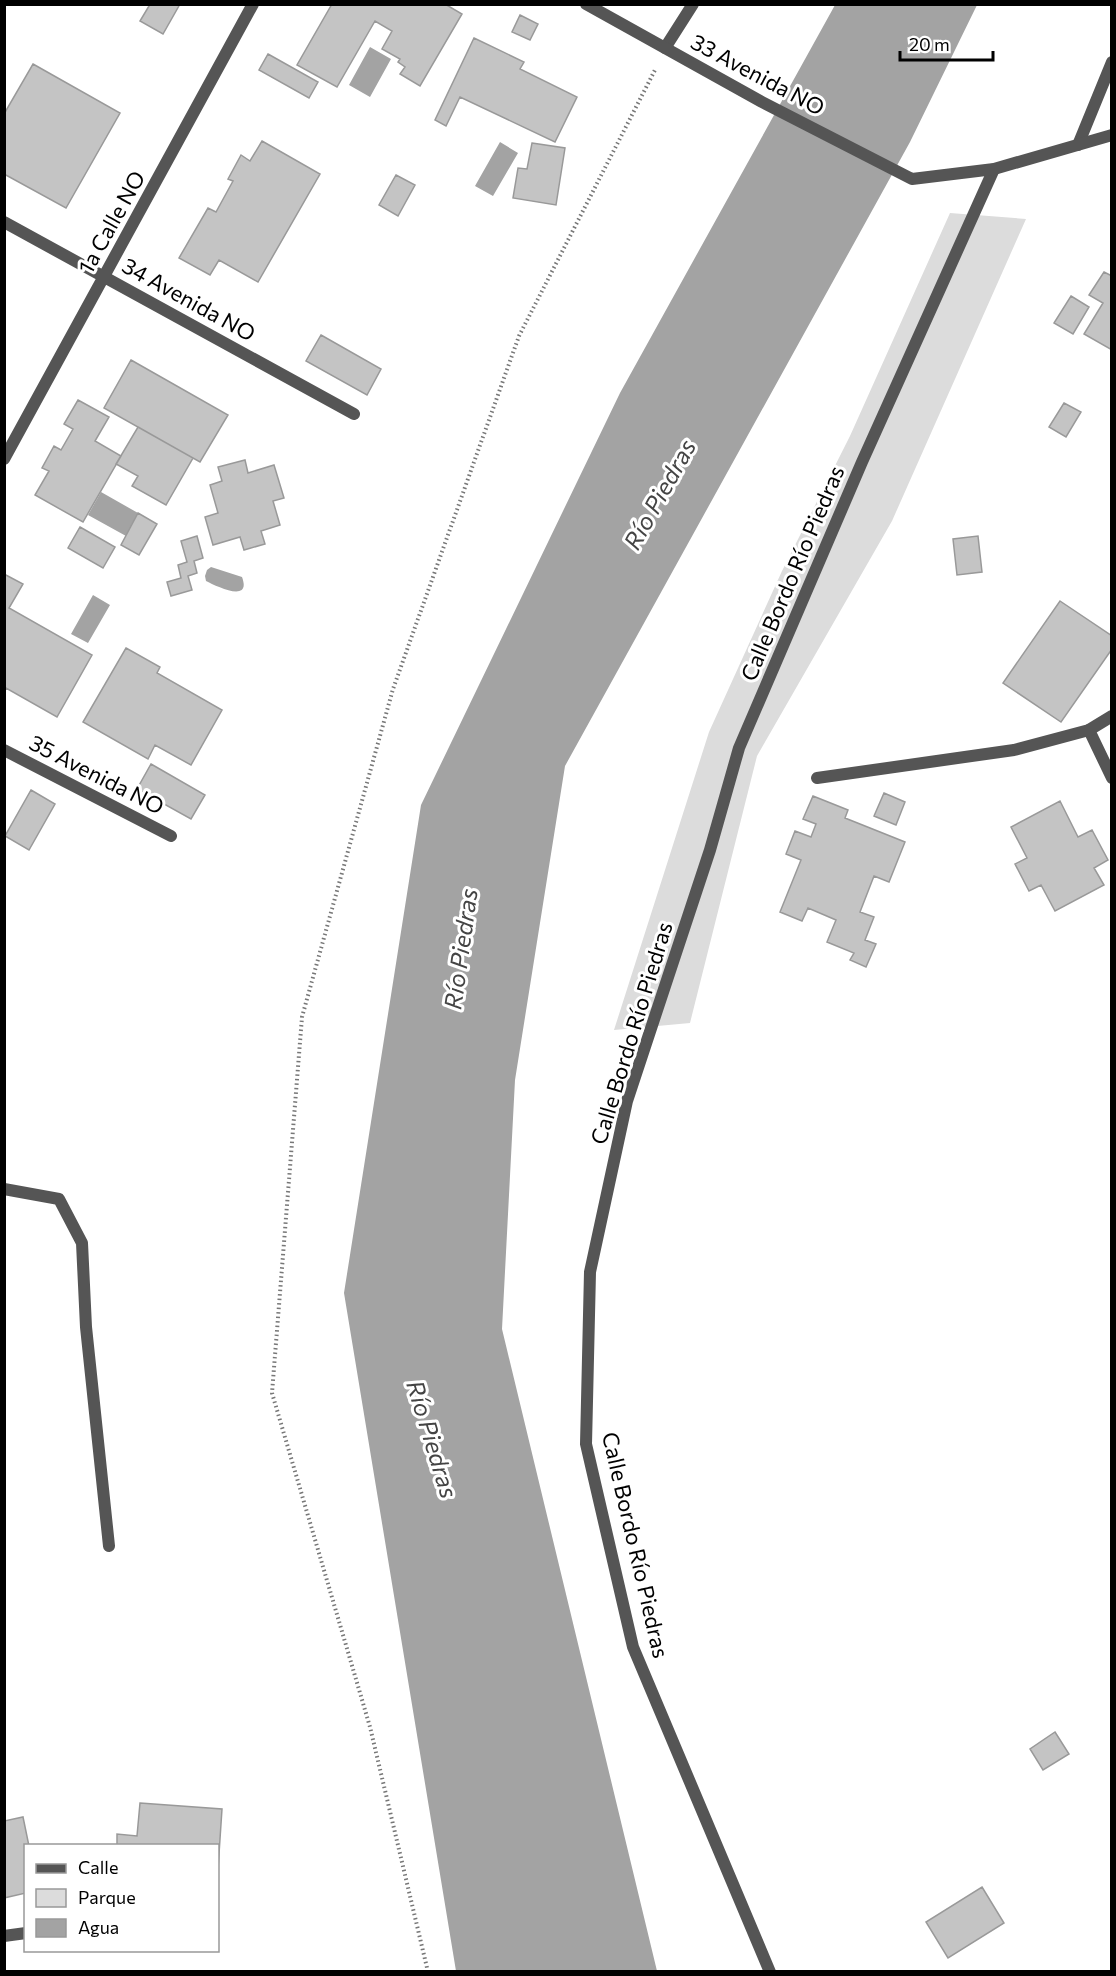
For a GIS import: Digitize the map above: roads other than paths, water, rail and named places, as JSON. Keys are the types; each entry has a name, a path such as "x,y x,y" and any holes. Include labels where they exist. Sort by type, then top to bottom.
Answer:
{"street":[{"name":"1a Calle NO","path":"4,459 254,4"},
{"name":"33 Avenida NO","path":"586,4 762,102 912,179 994,168"},
{"path":"665,48 693,4"},
{"path":"1078,145 1112,63"},
{"path":"994,168 1112,135"},
{"name":"Calle Bordo Río Piedras","path":"770,1971 633,1647 586,1444 590,1272 627,1101 710,850 739,748 862,462 994,168"},
{"name":"34 Avenida NO","path":"4,222 354,414"},
{"path":"817,778 1014,750 1089,730 1112,716"},
{"path":"1089,730 1112,778"},
{"name":"35 Avenida NO","path":"4,750 171,836"},
{"path":"4,1189 58,1199 82,1243 86,1327 110,1546"},
{"path":"4,1936 24,1933"}],"water":[{"name":"Río Piedras","path":"835,5 977,5 910,142 565,766 515,1080 502,1329 657,1971 456,1971 344,1293 421,805 620,393"},
{"path":"370,47 391,59 370,97 349,85"},
{"path":"500,142 518,153 493,196 475,186"},
{"path":"101,492 138,513 126,536 88,515"},
{"path":"211,567 242,577 244,585 242,590 232,591 206,581 207,570"},
{"path":"93,595 110,605 88,643 71,634"}]}
